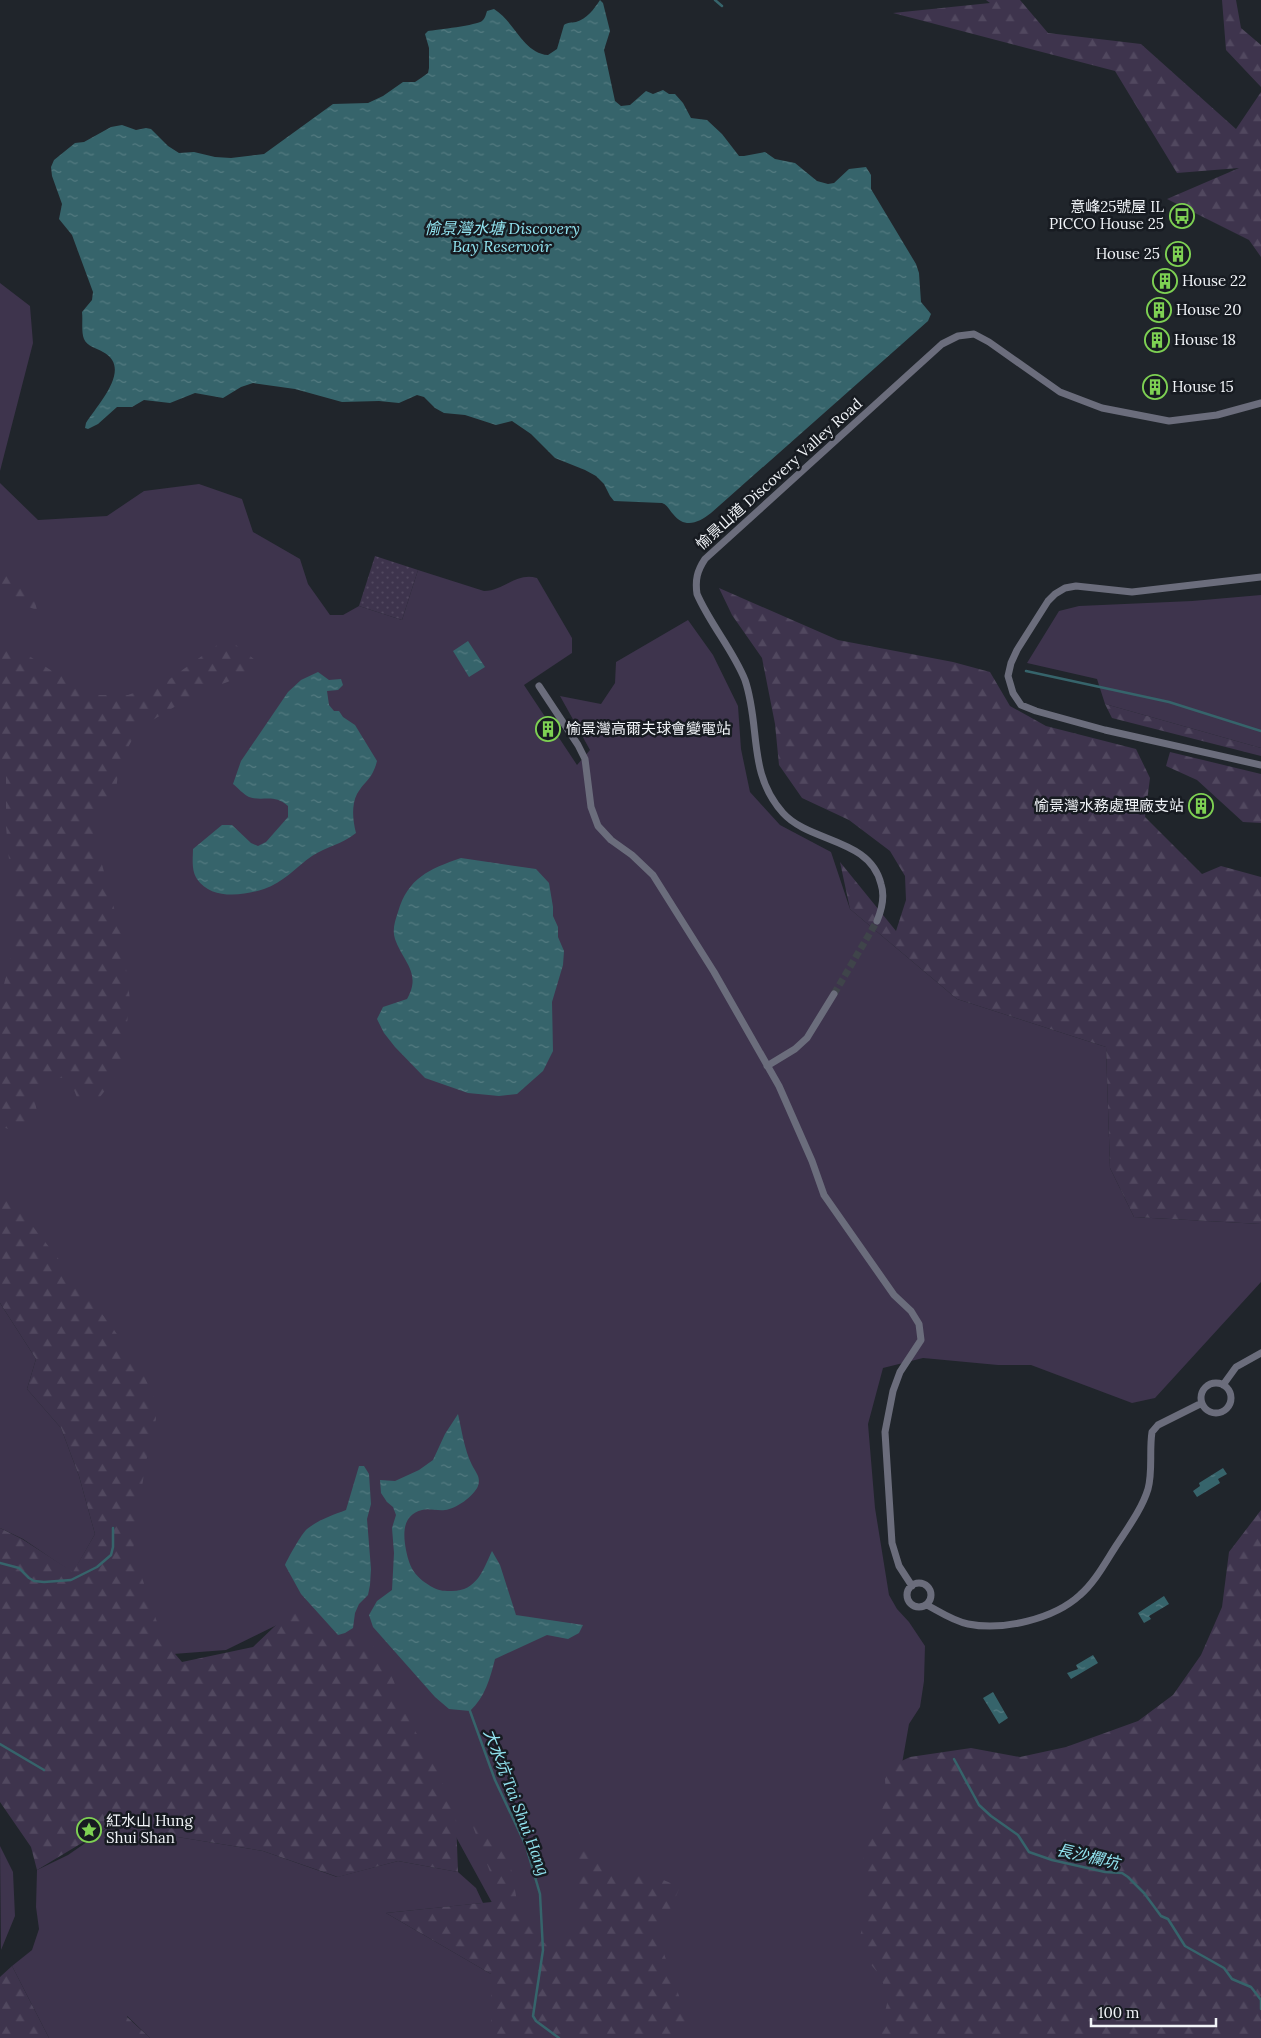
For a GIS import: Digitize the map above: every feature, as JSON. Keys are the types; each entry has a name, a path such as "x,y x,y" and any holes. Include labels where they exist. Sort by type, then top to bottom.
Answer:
{"street":[{"name":"愉景山道 Discovery Valley Road","path":"877,921 882,906 883,889 878,873 871,863 857,852 805,828 784,814 772,798 762,778 756,760 753,712 744,680 697,594 696,581 698,569 705,559 942,344 958,336 974,334 989,342 1060,392 1102,408 1170,421 1217,415 1261,403"},
{"path":"1261,577 1132,592 1088,586 1065,588 1048,601 1017,650 1008,676 1013,693 1021,705 1036,712 1105,730 1261,765"},
{"path":"539,686 578,745 585,759 591,807 598,826 611,840 632,855 653,875 714,972 779,1086 797,1124 824,1195 894,1295 911,1312 919,1324 921,1340 900,1372 893,1391 885,1432 892,1543 899,1566 912,1586"},
{"path":"767,1066 796,1049 807,1038 834,994"},
{"path":"1223,1385 1236,1367 1261,1353"},
{"path":"1213,1383 1223,1385 1230,1391 1232,1399 1225,1411 1216,1414 1207,1411 1201,1398 1205,1388 1213,1383"},
{"path":"927,1604 952,1619 969,1624 1000,1625 1028,1622 1057,1611 1080,1596 1095,1578 1128,1527 1148,1489 1152,1432 1158,1425 1202,1403"},
{"path":"920,1584 930,1590 931,1598 927,1604 916,1607 910,1603 908,1592 912,1586 920,1584"}],"green space":[{"path":"986,0 1020,0 1048,33 1141,44 1236,129 1261,92 1261,257 1249,240 1167,199 1239,168 1177,173 1115,71 893,13 990,3"},
{"path":"1222,0 1236,0 1241,28 1261,45 1261,87 1226,50"},
{"path":"0,283 30,306 33,343 0,471"},
{"path":"0,483 38,520 107,516 144,491 199,484 242,499 253,532 300,559 308,584 330,615 343,615 359,606 402,620 418,570 484,591 498,588 516,579 537,578 572,638 572,653 524,685 577,765 590,750 560,696 601,704 615,683 616,662 688,620 713,655 738,706 741,749 750,792 780,825 831,852 850,909 957,999 1106,1047 1110,1168 1134,1217 1261,1224 1261,1282 1155,1398 1132,1403 1031,1365 998,1365 923,1358 883,1368 868,1424 875,1508 889,1595 897,1609 909,1622 925,1646 924,1681 920,1707 909,1724 869,1951 898,1989 884,2038 586,2038 519,1952 364,1669 281,1623 226,1650 160,1655 0,1221"},
{"path":"375,556 418,570 402,620 359,606"},
{"path":"0,571 31,585 37,610 0,597"},
{"path":"719,588 838,640 953,662 990,672 1010,706 1046,726 1136,749 1150,778 1145,817 1202,874 1221,866 1261,877 1261,1224 1134,1217 1110,1168 1106,1047 957,999 850,909 840,862 896,931 906,900 905,876 890,851 849,820 802,798 779,765 775,724 762,658 732,615"},
{"path":"1261,595 1261,748 1105,704 1097,679 1027,663 1059,611 1079,606 1192,601"},
{"path":"0,637 52,671 99,695 128,695 167,681 227,638 259,663 248,674 194,695 138,729 119,764 116,791 100,806 93,832 122,937 130,1000 122,1062 116,1076 100,1097 78,1100 69,1077 51,1079 34,1098 39,1120 25,1135 0,1126 0,990 3,988 16,938 6,826 6,773 0,765"},
{"path":"1105,704 1261,748 1261,756 1112,718"},
{"path":"1170,752 1261,774 1261,823 1243,822 1197,780 1166,766"},
{"path":"0,1185 110,1324 142,1371 154,1398 156,1419 145,1466 133,1551 163,1640 182,1662 253,1647 295,1607 324,1634 367,1639 388,1664 404,1711 437,1770 456,1818 458,1872 398,1861 338,1877 263,1851 110,1826 37,1870 31,1847 0,1802 0,1528 22,1539 73,1572 95,1534 79,1476 61,1428 27,1389 36,1359 0,1303"},
{"path":"0,1303 36,1359 27,1389 61,1428 79,1476 95,1534 73,1573 23,1539 0,1528"},
{"path":"1261,1510 1261,2038 871,2038 880,2031 889,1996 878,1973 857,1948 869,1889 860,1841 876,1828 886,1797 885,1779 891,1766 910,1757 971,1748 1020,1757 1066,1747 1138,1721 1173,1695 1201,1655 1222,1607 1229,1552"},
{"path":"472,1824 508,1852 519,1912 544,1943 577,1927 578,1832 615,1874 642,1871 680,1887 658,1937 688,2021 685,2038 491,2038 491,1974 386,1913 501,1901"},
{"path":"110,1826 263,1851 337,1877 398,1861 458,1872 476,1888 483,1903 386,1913 491,1974 491,2038 150,2038 127,2016 127,2038 49,2038 12,1966 32,1950 39,1929 36,1907 37,1870 68,1855"},
{"path":"0,1846 13,1872 15,1916 1,1950"},
{"path":"12,1966 49,2038 0,2038 0,1977"},
{"path":"126,2016 150,2038 127,2038"}],"water":[{"name":"愉景灣水塘 Discovery Bay Reservoir","path":"600,0 603,3 610,31 604,50 615,101 621,106 630,105 646,91 653,94 663,90 669,94 675,94 683,103 691,118 707,120 722,134 739,156 765,152 775,159 795,163 817,181 828,184 834,183 849,169 866,167 871,175 871,189 916,264 919,273 921,302 931,314 928,321 711,513 696,522 687,523 678,519 662,503 614,501 604,484 596,476 555,458 531,434 512,421 496,425 465,415 444,413 435,408 424,397 417,395 399,403 379,401 342,402 295,389 253,383 241,387 223,398 195,393 170,403 144,400 132,407 117,407 98,424 88,429 85,428 86,423 110,386 115,367 111,359 87,343 83,336 82,312 92,300 93,292 72,235 59,219 62,204 52,176 51,167 54,160 75,143 84,142 111,127 122,125 136,130 151,129 168,146 179,153 194,152 215,157 231,158 264,154 333,104 368,103 383,96 403,82 415,82 428,73 429,48 425,34 428,31 479,23 484,19 487,11 494,9 508,21 532,49 548,55 557,49 564,25 584,19"},
{"path":"468,641 485,667 469,677 453,651"},
{"path":"318,672 329,680 341,679 343,685 338,690 327,691 329,705 334,711 339,711 343,717 355,725 377,761 371,776 360,789 355,799 353,814 356,833 312,856 271,886 237,894 219,893 210,890 203,886 195,875 193,849 222,825 232,825 251,843 258,846 266,842 288,817 288,806 283,802 273,799 249,797 233,784 241,761 288,692 301,680"},
{"path":"461,858 536,869 549,883 553,916 558,927 558,937 564,951 563,965 552,1002 553,1051 543,1071 517,1094 499,1096 468,1093 425,1078 395,1047 384,1033 377,1019 383,1007 407,999 413,982 410,968 398,947 394,932 402,900 421,876 439,866"},
{"path":"458,1414 467,1453 479,1483 469,1498 459,1505 445,1510 427,1509 415,1512 407,1521 404,1538 412,1568 418,1577 438,1590 461,1590 468,1587 478,1578 492,1551 500,1565 516,1615 583,1625 579,1633 568,1639 547,1635 495,1659 483,1694 470,1711 449,1709 435,1697 373,1627 369,1615 377,1601 392,1590 394,1553 392,1528 396,1515 393,1507 381,1493 380,1480 395,1481 419,1470 433,1460 445,1434"},
{"path":"359,1466 364,1466 369,1474 371,1504 367,1519 371,1569 370,1585 368,1595 359,1604 355,1613 353,1628 338,1635 301,1594 285,1565 307,1529 321,1520 346,1510"},
{"path":"1223,1468 1227,1474 1218,1479 1220,1483 1197,1497 1193,1491 1200,1486 1199,1483"},
{"path":"1164,1596 1169,1604 1149,1616 1151,1619 1144,1623 1138,1613"},
{"path":"1093,1655 1098,1663 1071,1679 1067,1673 1078,1669 1076,1665"},
{"path":"993,1692 1008,1718 999,1724 983,1698"}],"waterway":[{"path":"715,0 722,6"},
{"path":"1026,671 1169,702 1261,731"},
{"path":"0,1563 19,1568 34,1581 71,1580 97,1567 111,1555 113,1528"},
{"name":"大水坑 Tai Shui Hang","path":"470,1711 495,1780 526,1846 540,1894 543,1950 533,2016 536,2021 559,2038"},
{"path":"0,1744 44,1770"},
{"name":"長沙欄坑","path":"954,1759 979,1805 1018,1835 1029,1852 1052,1860 1105,1872 1122,1873 1128,1877 1144,1893 1161,1916 1168,1919 1185,1946 1224,1968 1232,1979 1251,1987 1261,2000 1261,2009"}],"tunnel":[{"path":"834,994 877,921"}],"place":[{"name":"意峰25號屋 IL PICCO House 25","path":"1182,216"},
{"name":"House 25","path":"1178,254"},
{"name":"House 22","path":"1165,281"},
{"name":"House 20","path":"1159,310"},
{"name":"House 18","path":"1157,340"},
{"name":"House 15","path":"1155,387"},
{"name":"愉景灣高爾夫球會變電站","path":"548,729"},
{"name":"愉景灣水務處理廠支站","path":"1201,806"},
{"name":"紅水山 Hung Shui Shan","path":"89,1830"}]}
